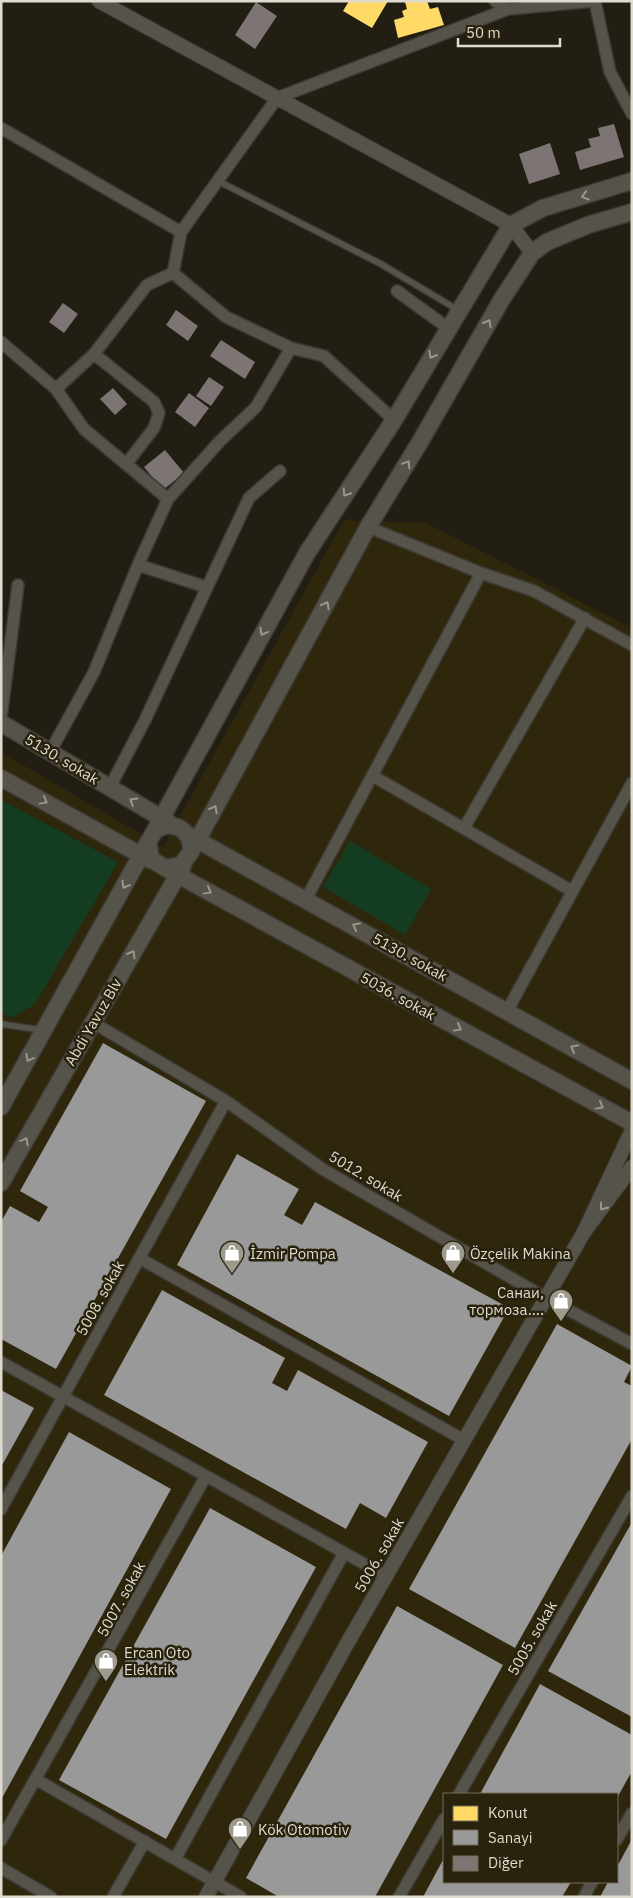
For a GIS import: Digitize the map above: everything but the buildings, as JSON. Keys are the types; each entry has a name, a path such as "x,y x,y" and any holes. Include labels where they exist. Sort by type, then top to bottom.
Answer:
{"main road":[{"path":"170,852 167,821 307,553 394,420 511,225 543,208 632,181"},
{"path":"1,1108 44,1031 170,852 420,442 502,299 532,254 547,242 588,225 632,212"},
{"name":"5130. sokak","path":"1,723 167,821 170,852 306,899 632,1080"},
{"name":"5036. sokak","path":"1,778 170,852 632,1123"},
{"name":"Abdi Yavuz Blv","path":"1,1183 92,1022 170,852"}],"street":[{"path":"496,1 508,8"},
{"path":"173,273 181,232 277,98 508,8 595,1 610,72 632,114"},
{"path":"107,3 511,225 532,254"},
{"path":"1,128 181,232"},
{"path":"173,273 226,317 290,348 324,356 394,420"},
{"path":"56,389 94,354 148,284 173,273"},
{"path":"397,291 448,328"},
{"path":"1,342 56,389 84,429 168,499"},
{"path":"50,752 94,672 138,565 168,499 220,441 256,407 290,348"},
{"path":"94,354 154,402 159,414 154,428 127,463"},
{"path":"110,787 145,720 249,498 280,471"},
{"path":"368,527 482,573 534,591 632,645"},
{"path":"138,565 206,587"},
{"path":"306,899 482,573"},
{"path":"1,718 6,639 18,585"},
{"path":"464,828 586,618"},
{"path":"373,776 572,891"},
{"path":"507,1011 632,783"},
{"name":"5012. sokak","path":"92,1022 226,1101 324,1170 546,1298 632,1344"},
{"name":"5008. sokak","path":"1,1509 226,1101"},
{"path":"584,1232 632,1130"},
{"path":"584,1232 632,1167"},
{"name":"5006. sokak","path":"206,1897 386,1576 584,1232"},
{"path":"139,1258 464,1440"},
{"path":"1,1362 386,1576"},
{"name":"5007. sokak","path":"1,1840 37,1780 206,1476"},
{"name":"5005. sokak","path":"460,1793 632,1496"},
{"path":"175,1859 344,1553"},
{"path":"37,1780 241,1897"},
{"path":"618,1837 632,1812"},
{"path":"399,1897 443,1821"},
{"path":"113,1897 144,1841"},
{"path":"1,1868 51,1897"},
{"path":"584,1897 591,1883"}],"lane":[{"path":"218,181 381,264 458,311"},
{"path":"1,1024 44,1031"}],"shaded area":[{"path":"344,520 426,523 632,628 632,1897 1,1897 1,752 163,847"}],"green space":[{"path":"1,800 118,862 35,1004 12,1018 1,1012"},
{"path":"350,841 431,889 405,935 323,887"}],"place":[{"name":"İzmir Pompa","path":"232,1274"},
{"name":"Özçelik Makina","path":"453,1274"},
{"name":"Санаи, тормоза....","path":"561,1322"},
{"name":"Ercan Oto Elektrik","path":"106,1682"},
{"name":"Kök Otomotiv","path":"240,1850"}]}
